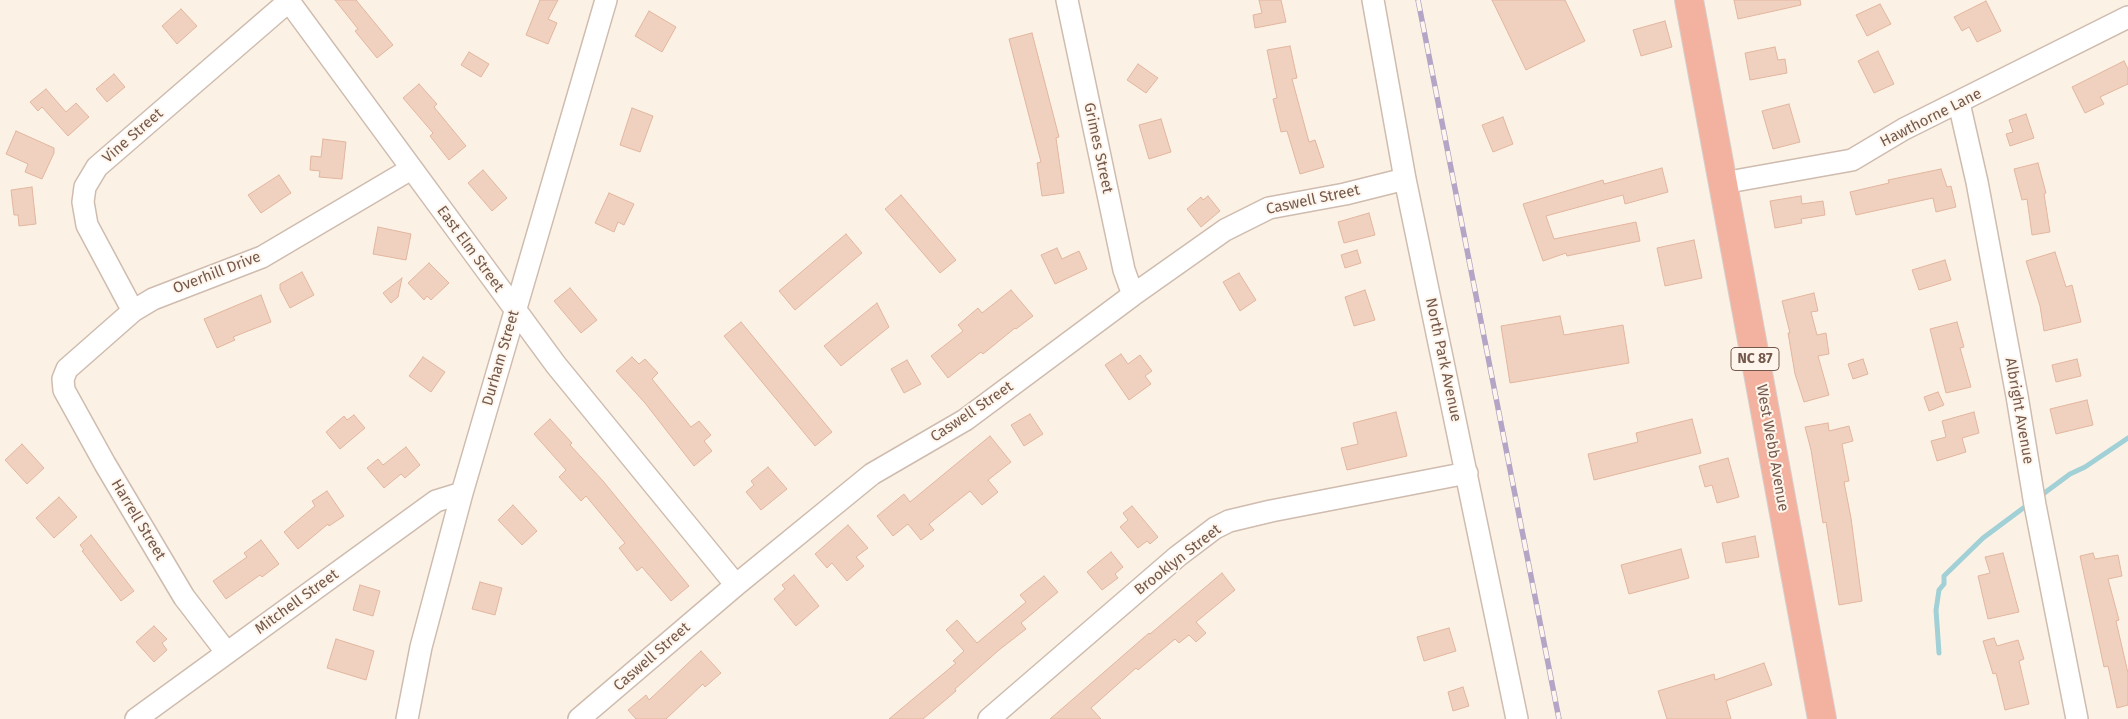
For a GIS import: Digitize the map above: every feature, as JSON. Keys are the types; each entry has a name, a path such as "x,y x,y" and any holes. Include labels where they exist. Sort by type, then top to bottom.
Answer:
{"highway":[{"name":"West Webb Avenue","path":"1688,0 1822,719"}],"street":[{"name":"East Elm Street","path":"288,0 556,365 736,585"},
{"name":"Vine Street","path":"133,311 87,225 83,202 85,187 97,167 288,0"},
{"name":"Durham Street","path":"407,719 421,647 462,493 606,0"},
{"name":"Grimes Street","path":"1067,0 1124,270 1133,295"},
{"name":"North Park Avenue","path":"1373,0 1405,179 1517,719"},
{"name":"Hawthorne Lane","path":"1723,183 1852,160 1904,129 2128,17"},
{"name":"Albright Avenue","path":"1959,103 1977,182 2017,396 2035,505 2077,719"},
{"name":"Overhill Drive","path":"63,379 73,361 133,311 175,289 262,257 411,169"},
{"name":"Caswell Street","path":"579,719 736,585 872,474 965,420 1133,295 1225,230 1269,208 1345,194 1405,179"},
{"name":"Harrell Street","path":"63,379 64,390 164,564 184,597 226,654"},
{"name":"Brooklyn Street","path":"989,719 1178,556 1216,528 1229,521 1467,473"},
{"name":"Mitchell Street","path":"136,719 436,501 462,493"}],"building":[{"path":"335,0 356,0 393,45 377,58 355,31 358,29"},
{"path":"540,0 558,0 548,19 557,23 548,44 526,35"},
{"path":"1259,0 1281,0 1286,22 1255,28 1253,15 1262,13"},
{"path":"1492,0 1565,0 1585,41 1526,70"},
{"path":"1734,0 1800,0 1801,5 1738,19"},
{"path":"1986,1 2001,31 1977,42 1969,27 1962,31 1954,17"},
{"path":"1880,4 1891,24 1867,36 1856,15"},
{"path":"181,9 197,26 177,44 162,26"},
{"path":"649,11 676,27 662,52 635,36"},
{"path":"1665,21 1672,47 1641,56 1633,30"},
{"path":"1032,33 1059,137 1056,138 1064,193 1042,196 1037,163 1041,162 1009,39"},
{"path":"1290,46 1297,78 1292,79 1309,142 1315,140 1324,167 1300,174 1287,131 1281,132 1273,99 1277,98 1267,50"},
{"path":"1775,47 1778,60 1785,59 1787,73 1750,80 1745,53"},
{"path":"1878,51 1894,84 1874,93 1858,61"},
{"path":"469,52 489,64 481,77 461,65"},
{"path":"2124,61 2128,69 2128,84 2100,97 2104,104 2085,113 2072,87"},
{"path":"1138,64 1158,78 1146,93 1127,80"},
{"path":"114,74 125,87 107,102 96,89"},
{"path":"419,84 437,104 434,107 466,146 449,160 430,136 433,133 403,98"},
{"path":"46,89 66,112 76,103 89,117 68,136 42,107 38,111 30,102"},
{"path":"1789,104 1800,142 1773,149 1762,111"},
{"path":"632,108 653,116 640,152 620,145"},
{"path":"2026,114 2034,138 2010,146 2006,134 2013,132 2009,120"},
{"path":"1503,117 1513,144 1493,152 1482,125"},
{"path":"1161,119 1171,152 1149,159 1139,125"},
{"path":"16,131 54,148 54,153 42,179 25,172 28,164 6,154"},
{"path":"323,139 346,142 342,179 319,177 320,171 310,170 311,156 321,157"},
{"path":"2038,163 2046,193 2044,194 2050,232 2032,235 2027,199 2022,200 2014,169"},
{"path":"1662,168 1668,192 1625,204 1623,195 1546,216 1554,239 1636,222 1640,241 1567,256 1566,253 1543,261 1523,204 1603,180 1604,184"},
{"path":"1941,169 1947,187 1951,186 1956,207 1936,212 1933,198 1856,215 1850,192 1889,183 1888,180"},
{"path":"483,170 507,198 492,211 468,183"},
{"path":"279,175 291,193 261,213 248,195"},
{"path":"32,187 36,224 19,226 18,215 14,215 11,190"},
{"path":"609,193 634,204 624,225 618,222 614,232 595,223"},
{"path":"901,195 956,260 940,273 885,209"},
{"path":"1208,196 1220,211 1201,227 1187,209 1201,197 1203,200"},
{"path":"1801,196 1802,204 1823,201 1825,215 1801,219 1802,223 1775,228 1770,201"},
{"path":"1369,213 1375,235 1344,243 1338,222"},
{"path":"378,227 411,234 406,260 373,254"},
{"path":"846,234 862,253 795,310 779,291"},
{"path":"1694,240 1702,278 1665,286 1657,248"},
{"path":"1057,248 1062,259 1079,251 1087,269 1055,284 1041,255"},
{"path":"1357,250 1361,263 1345,268 1341,255"},
{"path":"2055,252 2066,287 2072,285 2081,322 2044,331 2040,306 2026,261"},
{"path":"1945,260 1951,280 1919,290 1912,270"},
{"path":"429,263 449,283 431,300 427,296 424,300 408,283"},
{"path":"302,272 314,295 290,308 280,289 280,284"},
{"path":"1239,273 1256,300 1240,311 1223,282"},
{"path":"402,278 398,297 391,303 383,293"},
{"path":"570,288 597,320 581,333 554,301"},
{"path":"1011,290 1033,316 983,354 981,352 948,378 931,356 963,331 958,325 978,308 982,313"},
{"path":"1365,290 1375,320 1354,326 1345,297"},
{"path":"1814,293 1818,311 1811,312 1817,335 1826,333 1829,354 1818,356 1829,395 1804,402 1795,374 1788,333 1790,333 1782,301"},
{"path":"261,295 271,322 233,337 235,340 217,348 204,319"},
{"path":"877,303 889,327 841,366 824,346"},
{"path":"1560,316 1564,335 1623,325 1629,363 1510,383 1501,326"},
{"path":"741,322 832,432 815,446 724,336"},
{"path":"1957,322 1964,347 1960,348 1971,387 1946,393 1930,329"},
{"path":"1121,354 1128,364 1140,355 1152,371 1145,376 1151,384 1129,400 1105,365"},
{"path":"423,357 445,372 431,392 409,376"},
{"path":"632,357 639,364 645,359 658,373 652,379 691,427 699,421 711,435 704,441 712,451 694,466 645,403 616,371"},
{"path":"1863,359 1868,374 1853,379 1848,364"},
{"path":"2077,359 2081,376 2056,382 2052,365"},
{"path":"907,360 921,384 904,393 891,369"},
{"path":"1938,392 1944,405 1929,411 1924,397"},
{"path":"2087,400 2093,425 2056,434 2050,409"},
{"path":"1396,412 1407,456 1347,470 1341,448 1358,444 1353,423"},
{"path":"1974,412 1979,433 1962,438 1966,452 1937,461 1931,441 1946,437 1942,421"},
{"path":"1030,414 1043,434 1024,446 1011,425"},
{"path":"354,415 365,428 340,449 326,432 344,416 347,420"},
{"path":"550,419 572,443 570,445 603,481 689,586 671,601 642,567 637,571 619,548 625,543 586,496 581,501 559,477 566,470 534,434"},
{"path":"1692,419 1701,453 1594,480 1588,454 1638,442 1636,433"},
{"path":"1828,423 1829,431 1849,426 1853,441 1842,444 1849,481 1844,482 1851,518 1862,601 1839,605 1826,522 1823,523 1811,450 1805,427"},
{"path":"990,436 1011,462 988,480 998,492 982,505 970,491 929,524 934,530 921,540 908,524 893,536 877,516 904,494 910,502"},
{"path":"22,444 44,468 27,484 5,460"},
{"path":"406,447 420,465 405,478 401,474 384,488 367,468 378,459 383,465"},
{"path":"1728,458 1739,497 1717,503 1712,485 1705,487 1699,466"},
{"path":"768,467 787,489 761,510 746,492 754,485 751,481"},
{"path":"327,491 344,516 329,526 328,524 298,549 284,532 315,506 312,501"},
{"path":"59,497 77,517 54,538 36,518"},
{"path":"513,505 537,531 522,545 498,520"},
{"path":"1132,506 1158,537 1150,544 1147,541 1138,548 1120,527 1128,520 1123,513"},
{"path":"848,525 868,548 856,557 864,566 847,581 832,563 827,568 815,554"},
{"path":"91,535 134,591 121,601 82,551 84,550 80,545"},
{"path":"1755,536 1759,557 1726,563 1722,543"},
{"path":"261,540 279,564 226,599 213,581 247,557 244,553"},
{"path":"1681,549 1689,578 1629,594 1621,565"},
{"path":"1111,552 1123,567 1115,574 1118,578 1102,590 1087,572"},
{"path":"2003,553 2019,612 1988,619 1978,576 1990,573 1985,557"},
{"path":"2093,553 2095,559 2118,555 2122,576 2108,579 2119,620 2116,621 2128,673 2128,705 2117,708 2108,666 2104,667 2080,556"},
{"path":"1222,573 1235,590 1196,622 1206,633 1196,642 1189,635 1179,643 1175,639 1138,670 1136,668 1091,708 1101,719 1050,719 1149,633"},
{"path":"794,575 819,606 796,626 774,599 785,589 782,585"},
{"path":"1044,576 1058,592 1021,623 1026,629 999,650 923,719 889,719 956,663 953,661 964,651 946,630 957,620 977,643 1026,602 1020,595"},
{"path":"480,582 502,588 495,615 472,609"},
{"path":"360,585 380,591 373,616 353,610"},
{"path":"154,626 167,639 162,643 167,650 154,662 136,642"},
{"path":"1449,628 1456,651 1424,661 1417,637"},
{"path":"1994,638 1997,646 2018,640 2024,659 2019,661 2029,704 2005,710 1996,673 1993,674 1983,641"},
{"path":"336,639 374,651 366,680 327,668"},
{"path":"701,651 721,673 705,687 703,684 666,719 636,719 628,710 646,695 649,700"},
{"path":"1764,663 1772,685 1726,701 1731,719 1667,719 1658,691 1714,674 1715,680"},
{"path":"1463,687 1469,706 1453,711 1448,692"}],"waterway":[{"path":"2039,497 2070,474 2085,467 2128,438"},
{"path":"1939,653 1936,610 1939,590 1944,584 1944,576 1983,538 2030,503"}],"railway":[{"path":"1418,0 1559,719"}]}
